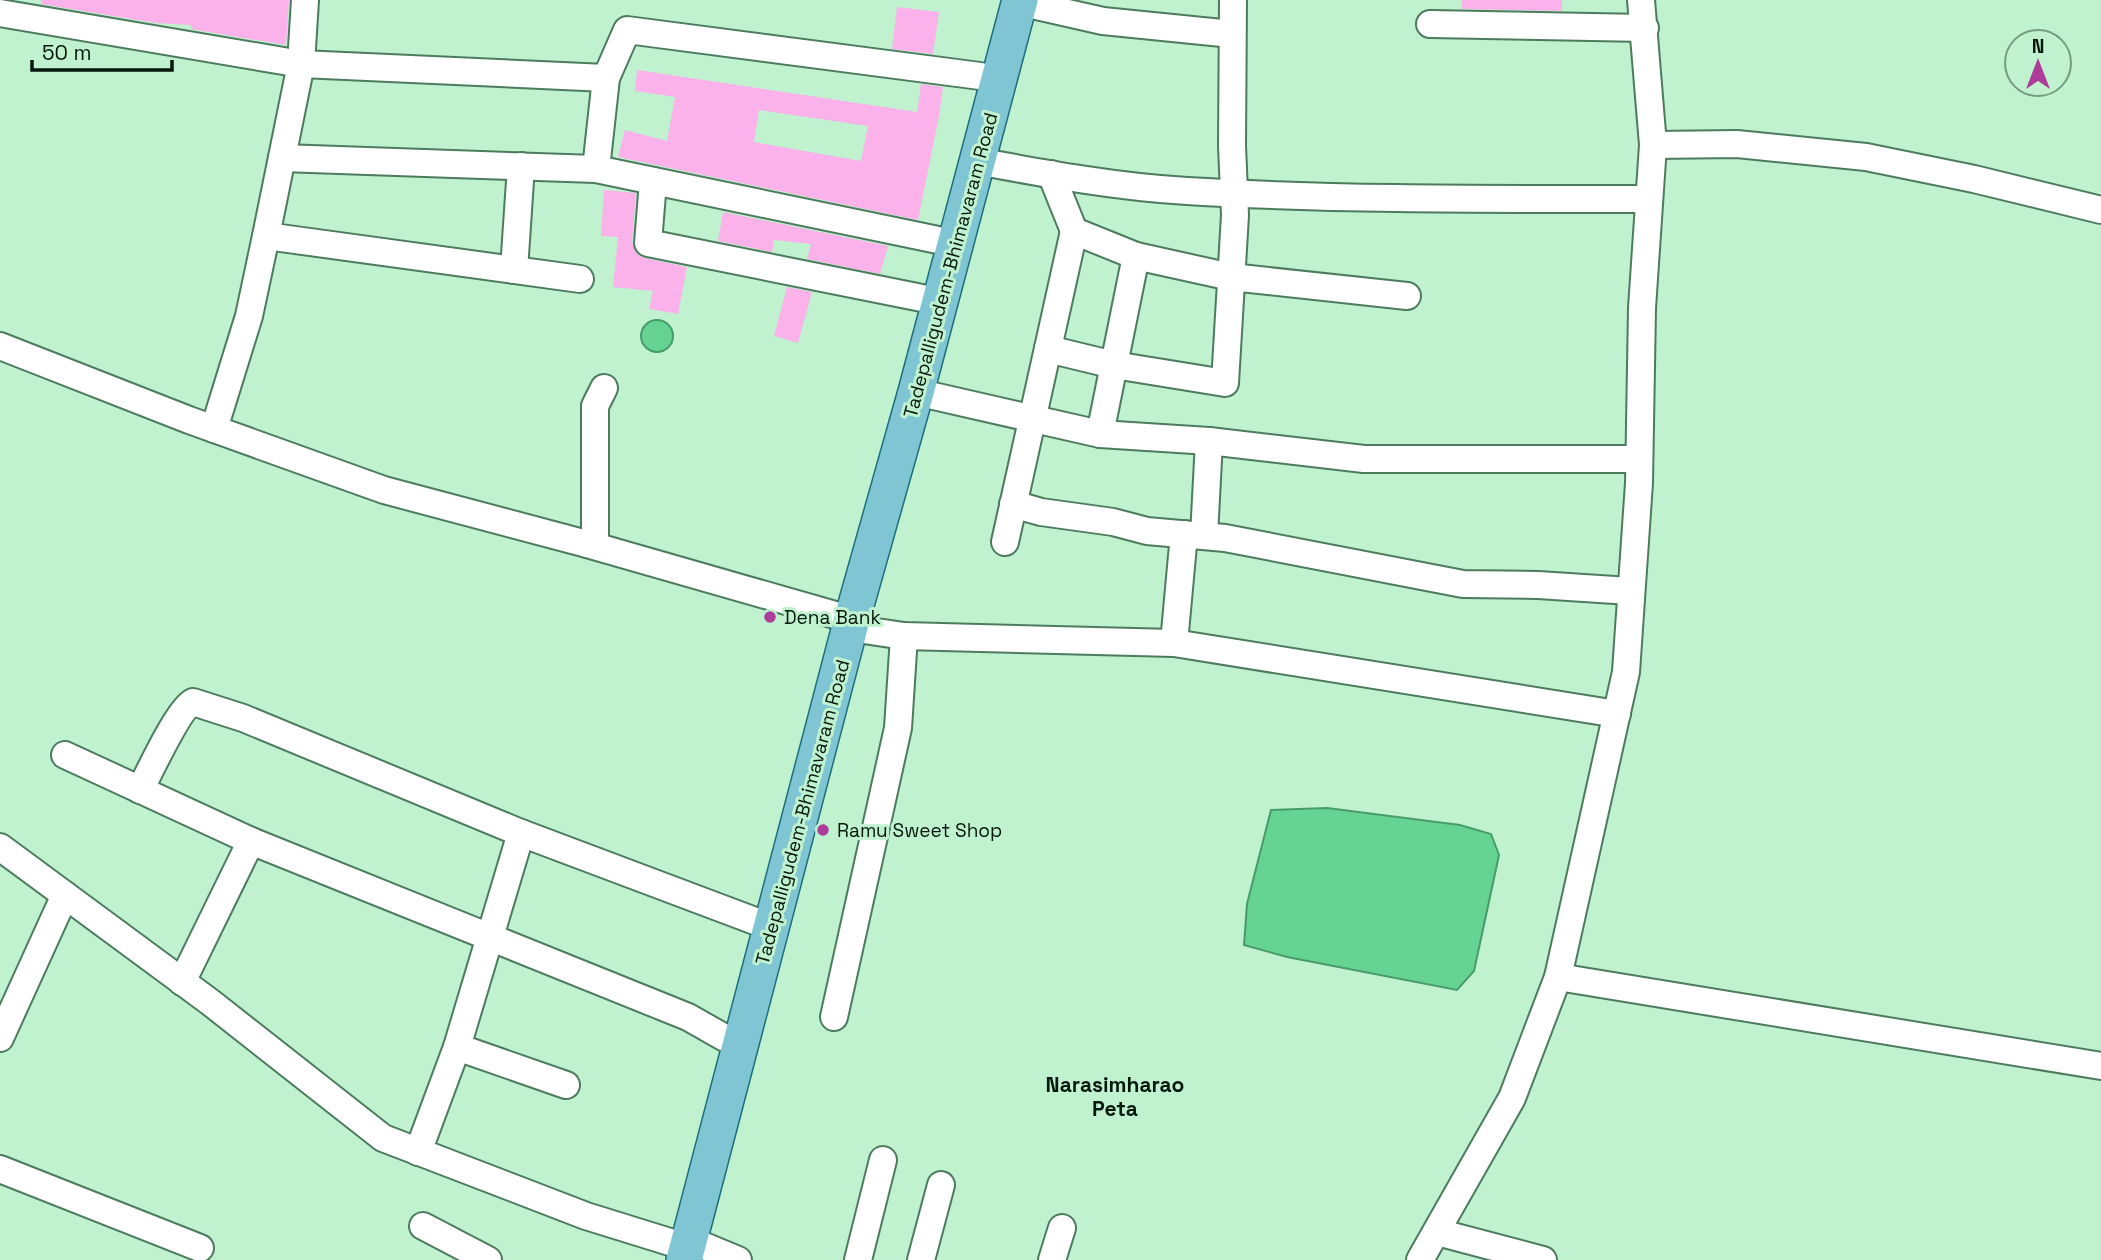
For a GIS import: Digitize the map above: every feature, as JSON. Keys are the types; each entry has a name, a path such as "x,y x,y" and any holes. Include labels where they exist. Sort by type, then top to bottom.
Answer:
{"main road":[{"path":"679,1251 725,1038 755,921 842,621 980,76 1009,13"},
{"name":"Tadepalligudem-Bhimavaram Road","path":"679,1251 842,621 916,392 978,161 1009,13"}],"street":[{"path":"214,429 249,316 301,64 304,0"},
{"path":"1048,349 1114,365 1225,383 1234,192 1234,0"},
{"path":"1420,1260 1512,1098 1558,977 1626,672 1639,459 1642,308 1653,145 1641,0"},
{"path":"0,13 301,64 606,78"},
{"path":"1009,13 1232,34"},
{"path":"1430,24 1644,28"},
{"path":"596,169 606,78 627,30 980,76"},
{"path":"1653,145 1737,144 1866,157 1975,179 2101,210"},
{"path":"282,158 596,169 938,240"},
{"path":"978,161 1051,174 1186,191 1388,199 1649,199"},
{"path":"514,270 521,166"},
{"path":"1005,542 1074,231 1051,174"},
{"path":"653,181 648,243 922,298"},
{"path":"1074,231 1136,256 1231,277 1407,296"},
{"path":"265,236 580,279"},
{"path":"1100,434 1136,256"},
{"path":"0,346 384,491 587,544 842,621 904,636 1174,643 1617,714"},
{"path":"587,544 596,541 596,406 604,388"},
{"path":"916,392 1100,434 1209,441 1364,459 1639,459"},
{"path":"1174,643 1209,441"},
{"path":"1013,504 1041,512 1113,522 1147,531 1225,538 1463,584 1538,585 1630,591"},
{"path":"834,1017 898,728 904,636"},
{"path":"140,790 179,718 188,704 193,702 243,718 521,833 755,921"},
{"path":"65,755 251,841 688,1017 725,1038"},
{"path":"418,1152 457,1047 521,833"},
{"path":"182,982 251,841"},
{"path":"0,847 182,982 383,1138 679,1251 738,1260"},
{"path":"0,1038 65,895"},
{"path":"1558,977 2101,1066"},
{"path":"457,1047 566,1085"},
{"path":"858,1260 883,1160"},
{"path":"0,1169 200,1248"},
{"path":"921,1260 941,1185"},
{"path":"423,1226 488,1260"},
{"path":"1052,1260 1062,1228"},
{"path":"1437,1232 1543,1260"}],"shaded area":[{"path":"657,320 668,325 673,336 668,347 657,352 646,347 641,336 646,325"},
{"path":"1327,808 1460,825 1491,834 1499,855 1474,971 1457,990 1287,957 1244,945 1247,904 1271,810"}],"building":[{"path":"41,0 289,0 286,45 191,29 191,25 156,23 41,4"},
{"path":"1462,0 1562,0 1562,11 1462,9"},
{"path":"897,7 939,12 933,54 892,49"},
{"path":"637,70 917,112 921,84 943,87 918,220 618,157 625,130 667,141 675,97 635,91","holes":["759,110 868,126 861,161 754,142"]},
{"path":"604,190 636,193 632,242 638,255 687,267 678,314 649,309 653,291 613,287 618,237 601,236"},
{"path":"723,212 888,246 880,274 807,259 811,244 774,240 772,252 718,241"},
{"path":"787,287 812,292 798,343 774,336"}],"place":[{"name":"Dena Bank","path":"770,617"},
{"name":"Ramu Sweet Shop","path":"823,830"}],"district":[{"name":"Narasimharao Peta","path":"1115,1097"}]}
